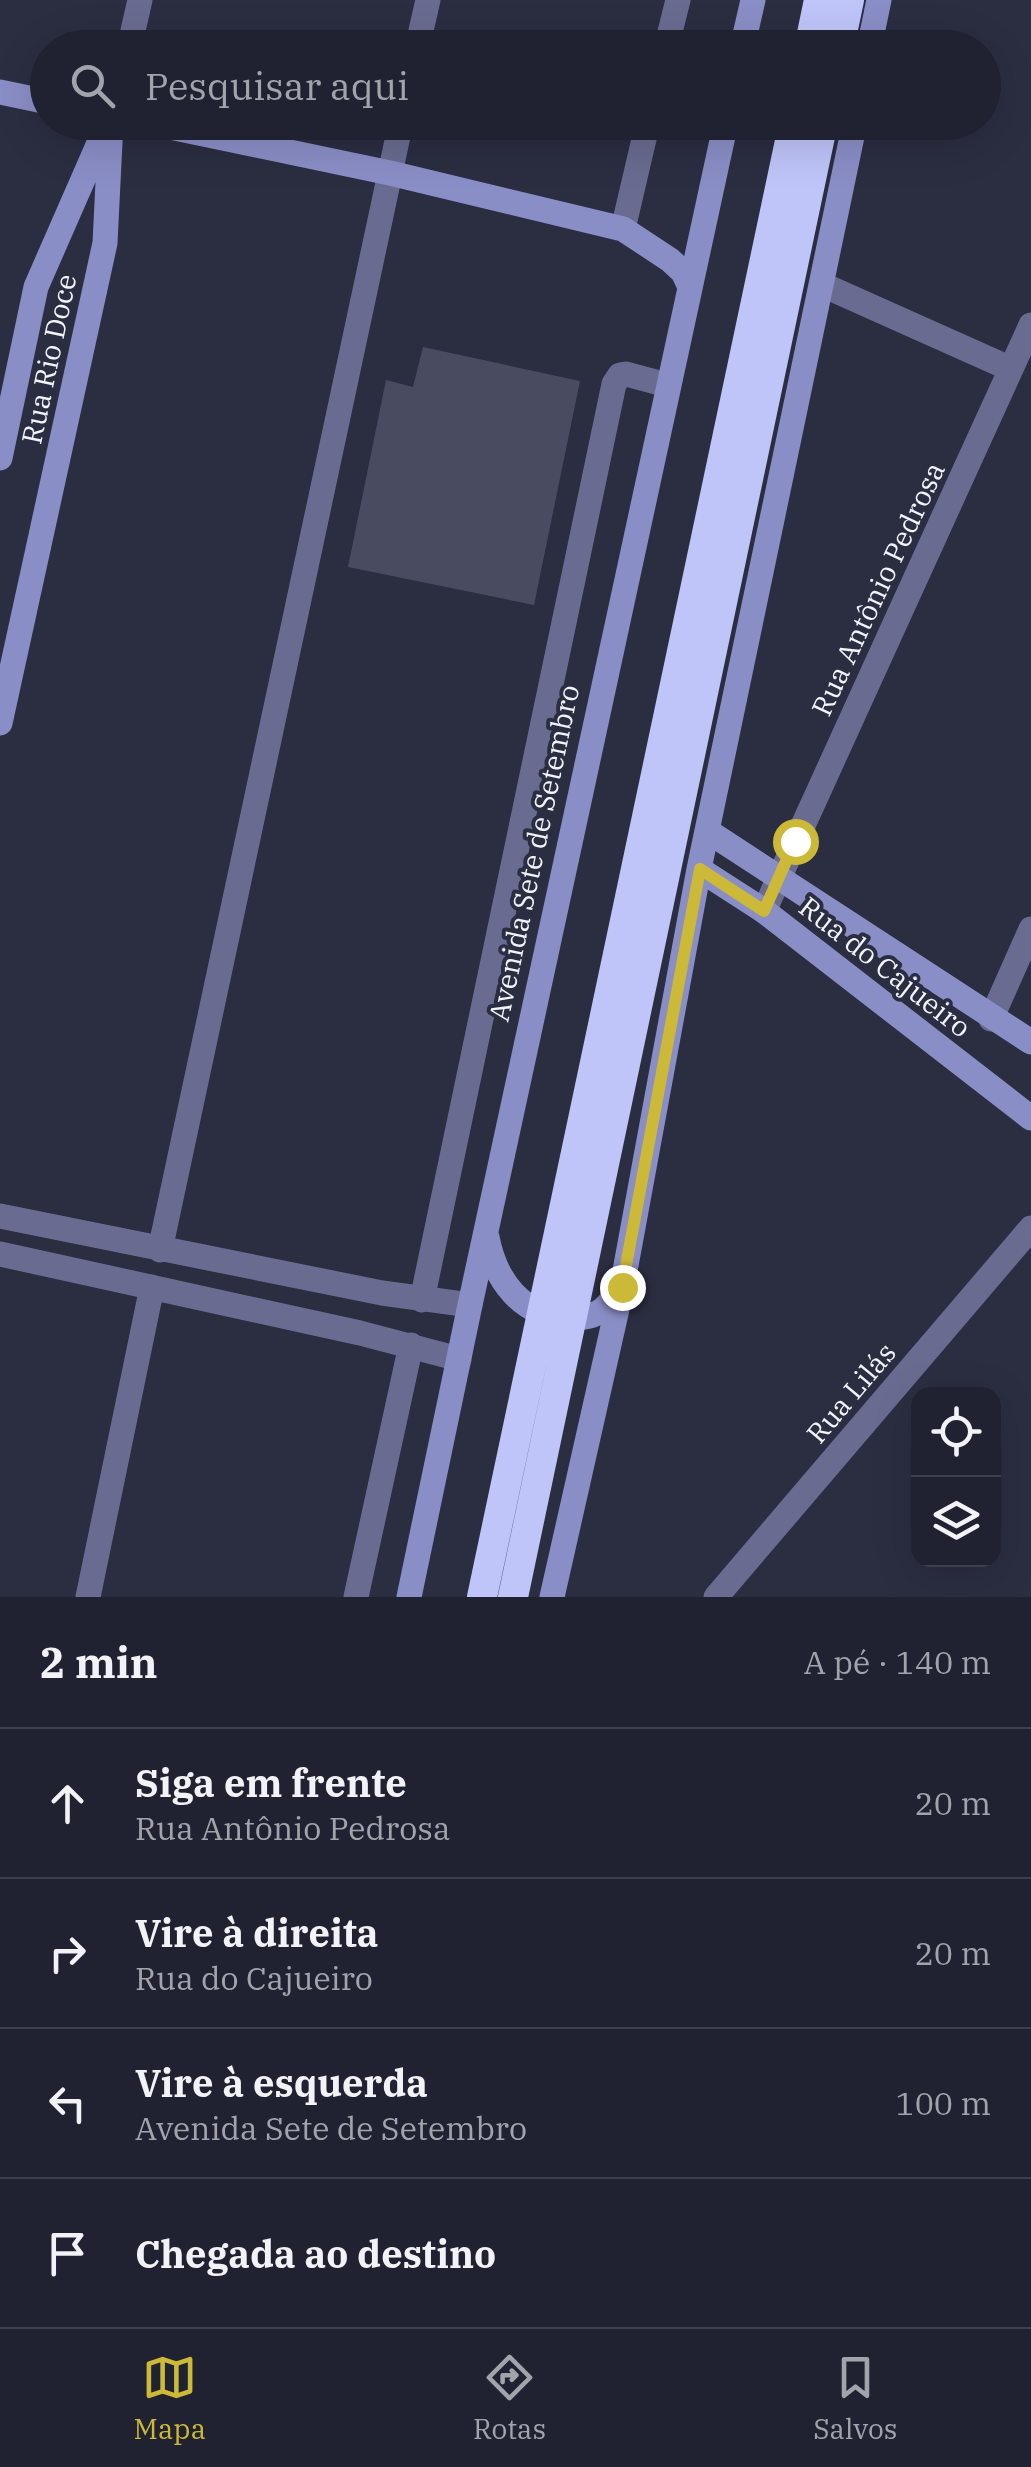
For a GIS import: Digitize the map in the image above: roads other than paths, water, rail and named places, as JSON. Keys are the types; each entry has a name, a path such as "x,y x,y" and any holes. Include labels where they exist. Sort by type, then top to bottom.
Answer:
{"highway":[{"path":"814,30 820,0"},
{"path":"843,30 849,0"},
{"path":"482,1597 790,140"},
{"path":"513,1597 819,140"}],"main road":[{"path":"746,30 753,0"},
{"path":"872,30 878,0"},
{"path":"0,92 30,98"},
{"name":"Rua Rio Doce","path":"0,458 36,287 101,140"},
{"name":"Rua Rio Doce","path":"0,723 105,243 108,140"},
{"path":"232,140 623,229 670,260 683,272 690,287"},
{"name":"Avenida Sete de Setembro","path":"410,1597 722,140"},
{"path":"552,1597 622,1287 700,869 851,140"},
{"name":"Rua do Cajueiro","path":"709,832 1031,1042"},
{"name":"Rua do Cajueiro","path":"700,869 764,911 1031,1118"},
{"path":"486,1232 492,1263 508,1290 544,1314 583,1318 602,1311 622,1287"}],"street":[{"path":"133,30 140,0"},
{"path":"421,30 428,0"},
{"path":"670,30 678,0"},
{"path":"160,1250 397,140"},
{"path":"623,229 644,140"},
{"path":"823,285 1011,369"},
{"name":"Rua Antônio Pedrosa","path":"764,911 1031,325"},
{"name":"Avenida Sete de Setembro","path":"422,1300 612,391 617,378 626,374 668,385"},
{"path":"992,1019 1031,929"},
{"path":"0,1216 422,1300 470,1304"},
{"name":"Rua Lilás","path":"716,1597 1031,1228"},
{"path":"0,1254 459,1359"},
{"path":"88,1597 152,1288"},
{"path":"356,1597 411,1346"}]}
